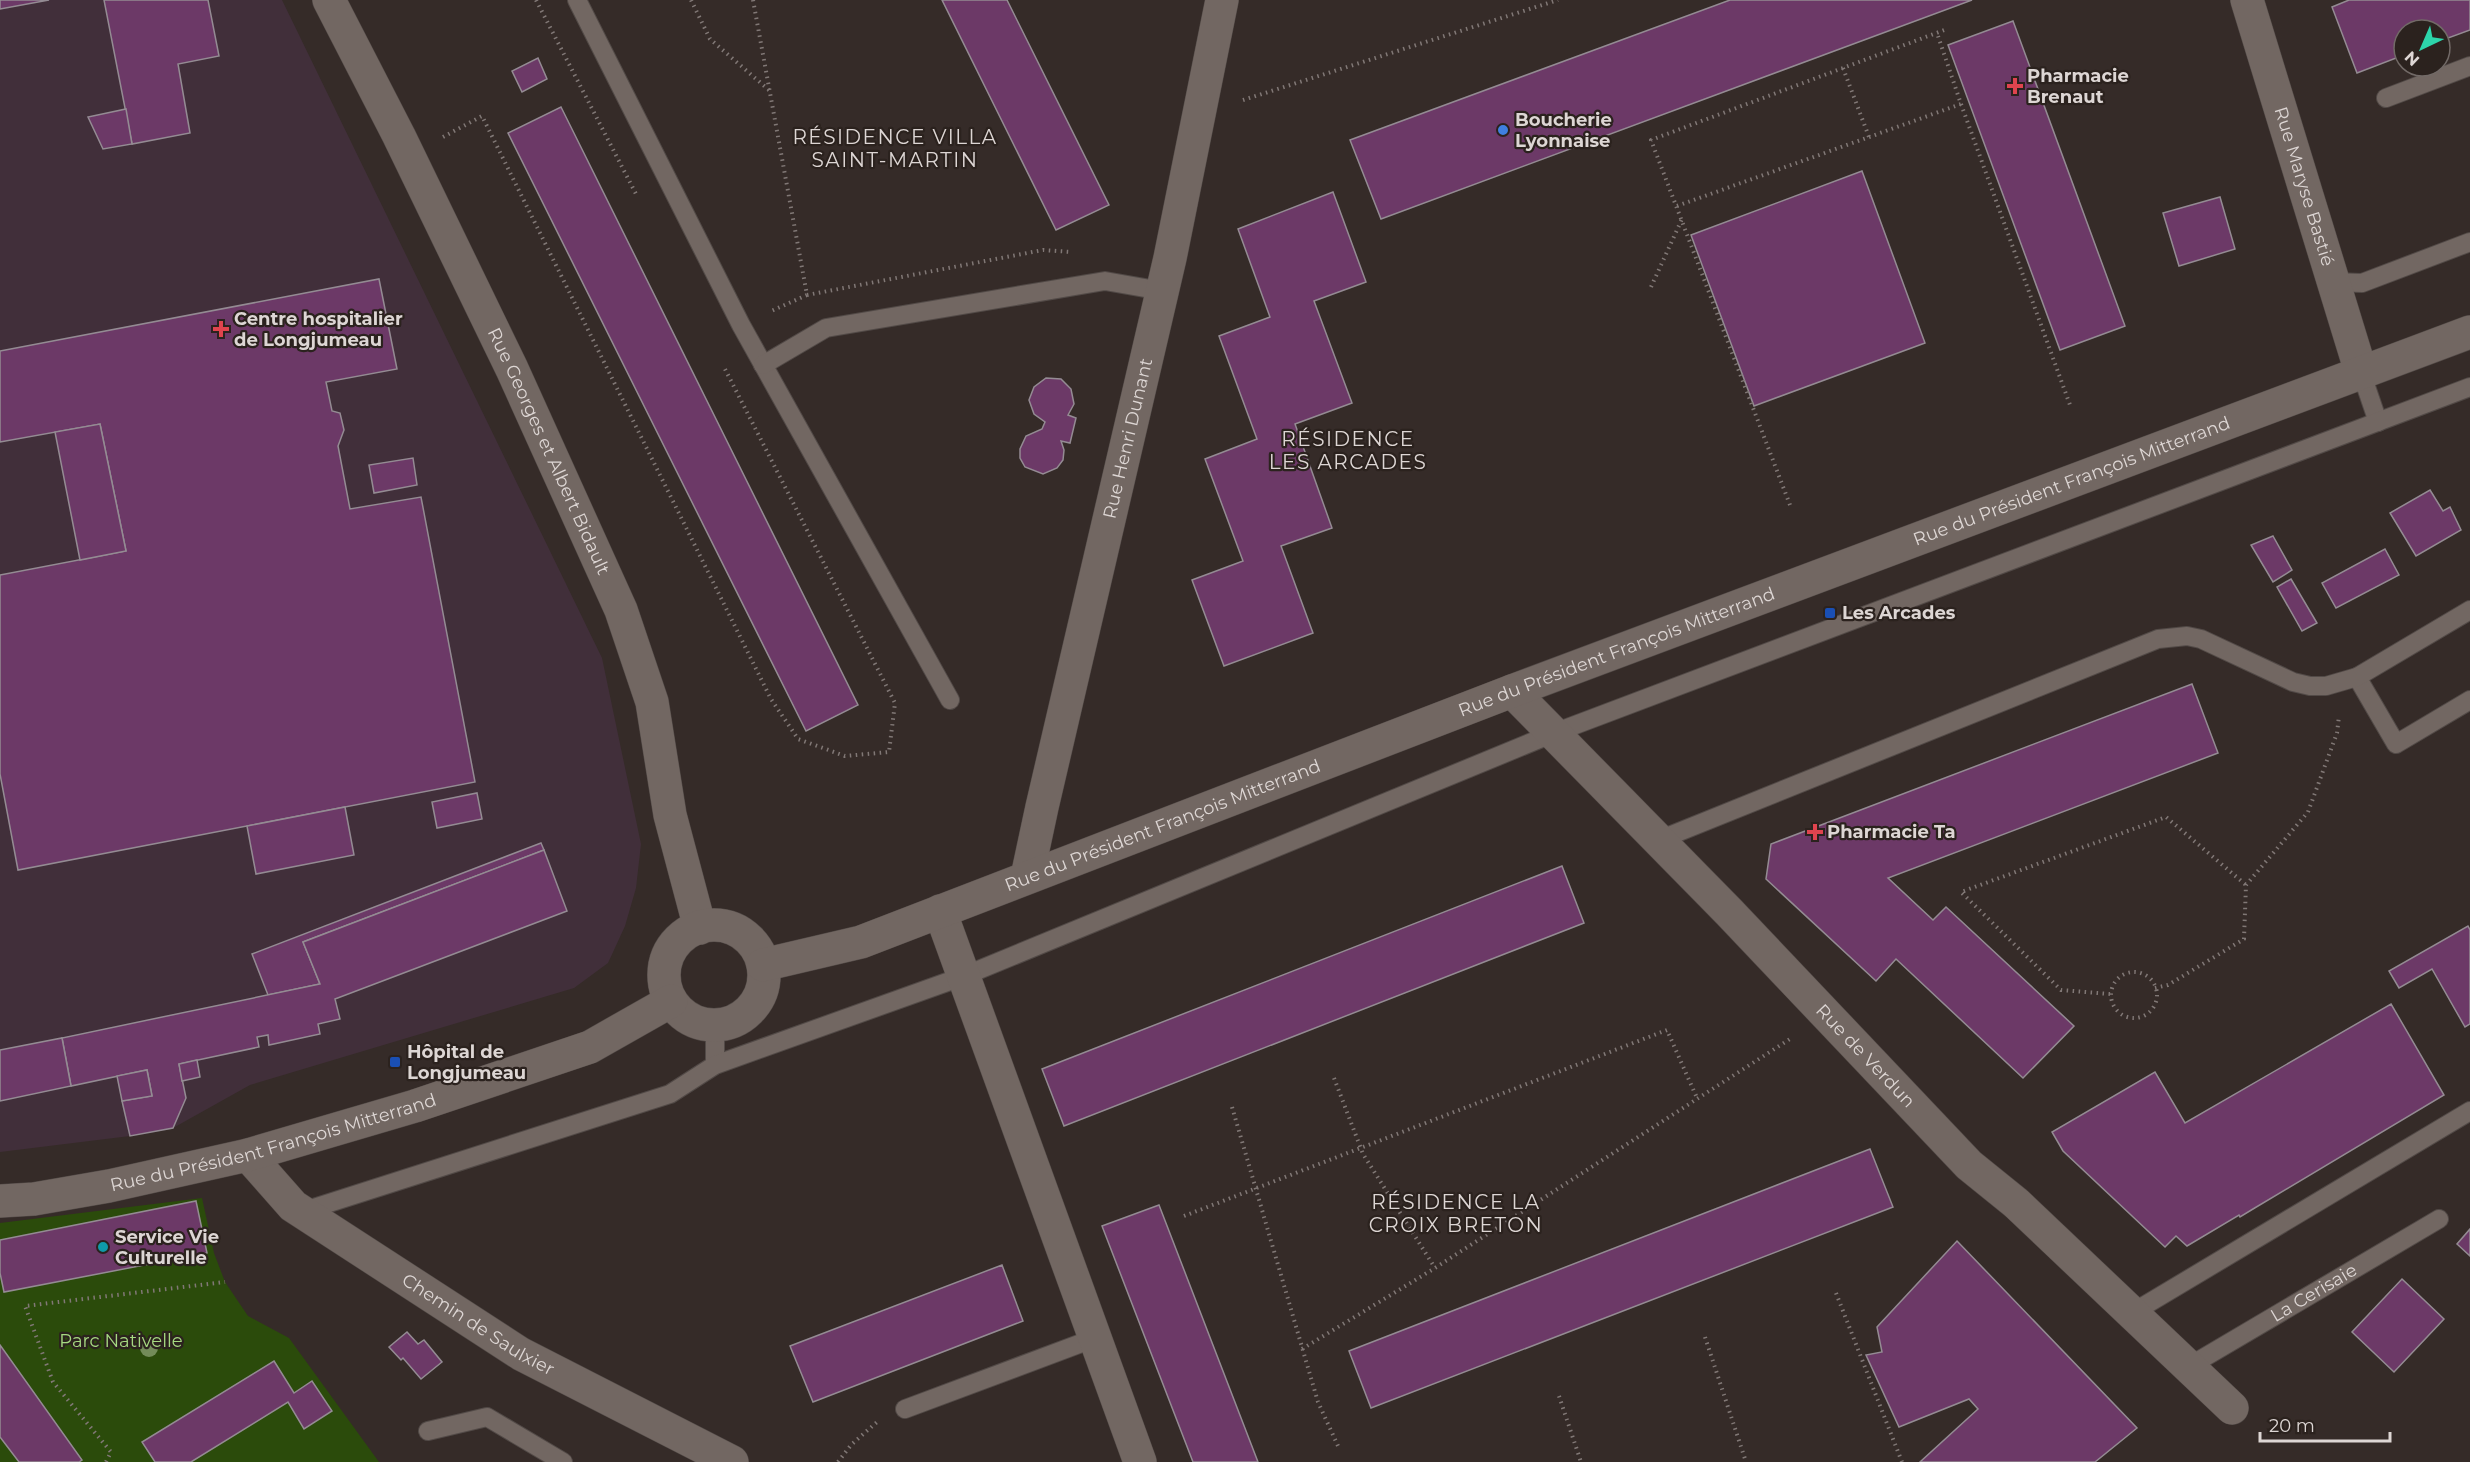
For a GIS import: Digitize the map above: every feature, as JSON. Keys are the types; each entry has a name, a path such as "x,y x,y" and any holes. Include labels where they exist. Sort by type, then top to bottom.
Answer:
{"street":[{"name":"Rue Georges et Albert Bidault","path":"328,0 409,156 512,369 621,610 652,702 670,815 700,928"},
{"name":"Rue Henri Dunant","path":"1028,877 1044,795 1162,291 1222,0"},
{"name":"Rue Maryse Bastié","path":"2247,0 2361,372"},
{"name":"Rue du Président François Mitterrand","path":"763,965 861,942 1512,691 2470,332"},
{"name":"Rue de Verdun","path":"1512,691 1659,840 1969,1165 2016,1203 2232,1408"},
{"path":"940,911 1140,1462"},
{"path":"717,926 733,929 747,937 757,950 763,965 763,987 753,1007 742,1017 729,1023 715,1026 698,1023 682,1014 671,1001 666,987 665,972 668,957 675,944 687,934 700,928 717,926"},
{"name":"Rue du Président François Mitterrand","path":"0,1201 34,1199 109,1186 248,1155 415,1106 590,1047 671,1001"},
{"name":"Chemin de Saulxier","path":"248,1155 301,1212 521,1354 716,1458"}],"lane":[{"path":"578,0 741,325 950,699"},
{"path":"2386,98 2470,66"},
{"path":"2332,282 2362,283 2470,242"},
{"path":"763,365 826,328 1105,281 1162,291"},
{"path":"2361,372 2378,422"},
{"path":"301,1212 670,1094 715,1065 964,976 1554,734 2470,387"},
{"path":"1659,840 2158,639 2187,636 2201,639 2301,684 2326,686 2350,680 2470,610"},
{"path":"2350,680 2396,744 2470,700"},
{"path":"715,1026 715,1065"},
{"path":"2132,1313 2470,1110"},
{"name":"La Cerisaie","path":"2188,1366 2439,1219"},
{"path":"905,1409 1095,1338"},
{"path":"428,1431 487,1417 563,1462"}],"path":[{"path":"536,0 639,202"},
{"path":"691,0 710,39 770,91"},
{"path":"409,156 482,116 771,699 798,739 845,756 888,752 895,703 710,340 807,295 753,0"},
{"path":"1199,113 1558,0"},
{"path":"1790,505 1651,140 1947,29"},
{"path":"1937,33 2070,405"},
{"path":"1843,68 1869,137"},
{"path":"1677,206 1961,104"},
{"path":"1651,287 1682,218"},
{"path":"2155,988 2168,985 2244,939 2246,885 2308,812 2337,733 2350,680"},
{"path":"2110,994 2061,990 1961,892 2166,817 2246,885"},
{"path":"2134,971 2145,975 2154,983 2157,995 2154,1006 2145,1015 2134,1018 2122,1015 2114,1006 2110,994 2114,982 2122,974 2134,971"},
{"path":"1302,1349 1435,1268 1827,1015"},
{"path":"1184,1216 1667,1030 1697,1098"},
{"path":"1334,1078 1360,1148 1435,1268"},
{"path":"1232,1107 1318,1402 1338,1446"},
{"path":"106,1462 111,1452 53,1382 25,1306 225,1282"},
{"path":"1836,1293 1901,1462"},
{"path":"1705,1337 1746,1462"},
{"path":"1559,1396 1581,1462"},
{"path":"838,1462 851,1445 879,1420 905,1409"}],"shaded area":[{"name":"Centre hospitalier de Longjumeau","path":"0,0 282,0 602,658 641,844 636,888 625,926 608,963 574,988 250,1085 173,1128 130,1136 0,1152"}],"green space":[{"name":"Parc Nativelle","path":"202,1198 214,1253 225,1282 248,1316 289,1338 379,1462 0,1462 0,1223"}],"building":[{"path":"0,0 49,0 0,9"},
{"path":"104,0 208,0 219,56 178,64 190,133 132,144"},
{"path":"942,0 1007,0 1109,205 1056,230"},
{"path":"1730,0 1972,0 1381,219 1350,140"},
{"path":"2349,0 2470,0 2470,30 2452,37 2452,18 2392,18 2392,60 2357,73 2332,7"},
{"path":"2013,21 2125,326 2060,350 1948,45"},
{"path":"538,58 547,79 522,92 512,71"},
{"path":"561,107 858,705 806,731 508,133"},
{"path":"126,109 132,144 103,149 88,117"},
{"path":"1862,171 1925,343 1754,406 1691,235"},
{"path":"1333,192 1366,282 1314,301 1352,403 1295,424 1332,528 1281,546 1313,633 1224,666 1192,580 1243,561 1205,459 1257,439 1219,336 1270,317 1238,229"},
{"path":"2220,197 2235,249 2179,266 2163,213"},
{"path":"379,279 397,369 326,382 332,411 340,413 344,430 338,446 350,509 421,497 475,782 18,870 0,774 0,575 126,551 100,424 0,442 0,351"},
{"path":"1046,378 1061,379 1071,389 1074,404 1068,415 1076,418 1070,443 1061,441 1064,450 1063,460 1057,468 1043,474 1025,467 1020,458 1020,449 1026,436 1042,429 1045,422 1034,414 1029,400 1034,387"},
{"path":"100,424 126,551 80,560 55,432"},
{"path":"413,458 417,485 374,493 369,465"},
{"path":"2430,490 2443,511 2450,507 2461,530 2416,556 2390,513"},
{"path":"2273,536 2292,570 2273,582 2251,545"},
{"path":"2385,549 2399,575 2336,608 2322,583"},
{"path":"2291,579 2317,623 2302,631 2277,587"},
{"path":"2192,684 2218,753 1888,878 1933,920 1946,907 2074,1026 2023,1078 1896,959 1876,981 1766,879 1771,844"},
{"path":"477,793 482,819 437,828 432,802"},
{"path":"345,807 354,855 256,874 247,826"},
{"path":"541,843 544,850 303,942 320,984 268,995 252,954"},
{"path":"544,850 567,911 335,999 340,1019 318,1024 320,1034 269,1045 268,1035 257,1037 259,1047 179,1064 186,1098 173,1128 130,1136 122,1101 152,1096 147,1070 71,1086 62,1038 320,984 303,942"},
{"path":"1562,866 1584,923 1064,1126 1042,1069"},
{"path":"2468,926 2470,930 2470,1024 2465,1027 2432,969 2399,988 2389,971"},
{"path":"2391,1004 2444,1095 2240,1217 2239,1215 2187,1246 2176,1236 2165,1247 2063,1151 2052,1132 2155,1072 2185,1123"},
{"path":"62,1038 71,1086 0,1101 0,1050"},
{"path":"197,1060 200,1077 182,1081 179,1064"},
{"path":"147,1070 152,1096 122,1101 117,1076"},
{"path":"1870,1149 1893,1207 1371,1408 1349,1351"},
{"name":"Service Vie Culturelle","path":"196,1201 207,1253 4,1292 0,1273 0,1240"},
{"path":"1159,1205 1258,1462 1193,1462 1102,1226"},
{"path":"2470,1229 2470,1256 2457,1244"},
{"path":"1957,1241 2137,1428 2095,1462 1920,1462 1978,1409 1969,1399 1899,1427 1866,1355 1882,1352 1877,1327"},
{"path":"1002,1265 1023,1321 813,1402 790,1346"},
{"path":"2402,1279 2444,1319 2394,1372 2352,1332"},
{"path":"407,1332 418,1344 424,1340 442,1362 421,1379 403,1358 401,1360 389,1347"},
{"path":"0,1345 82,1460 79,1462 19,1462 0,1437"},
{"path":"274,1361 294,1393 312,1381 332,1411 304,1429 288,1402 191,1462 155,1462 142,1442"}],"place":[{"name":"Pharmacie Brenaut","path":"2015,86"},
{"name":"Boucherie Lyonnaise","path":"1503,130"},
{"name":"Centre hospitalier de Longjumeau","path":"221,329"},
{"name":"Les Arcades","path":"1830,613"},
{"name":"Pharmacie Ta","path":"1815,832"},
{"name":"Hôpital de Longjumeau","path":"395,1062"},
{"name":"Service Vie Culturelle","path":"103,1247"}],"district":[{"name":"RÉSIDENCE VILLA SAINT-MARTIN","path":"895,148"},
{"name":"RÉSIDENCE LES ARCADES","path":"1348,450"},
{"name":"RÉSIDENCE LA CROIX BRETON","path":"1456,1214"}]}
